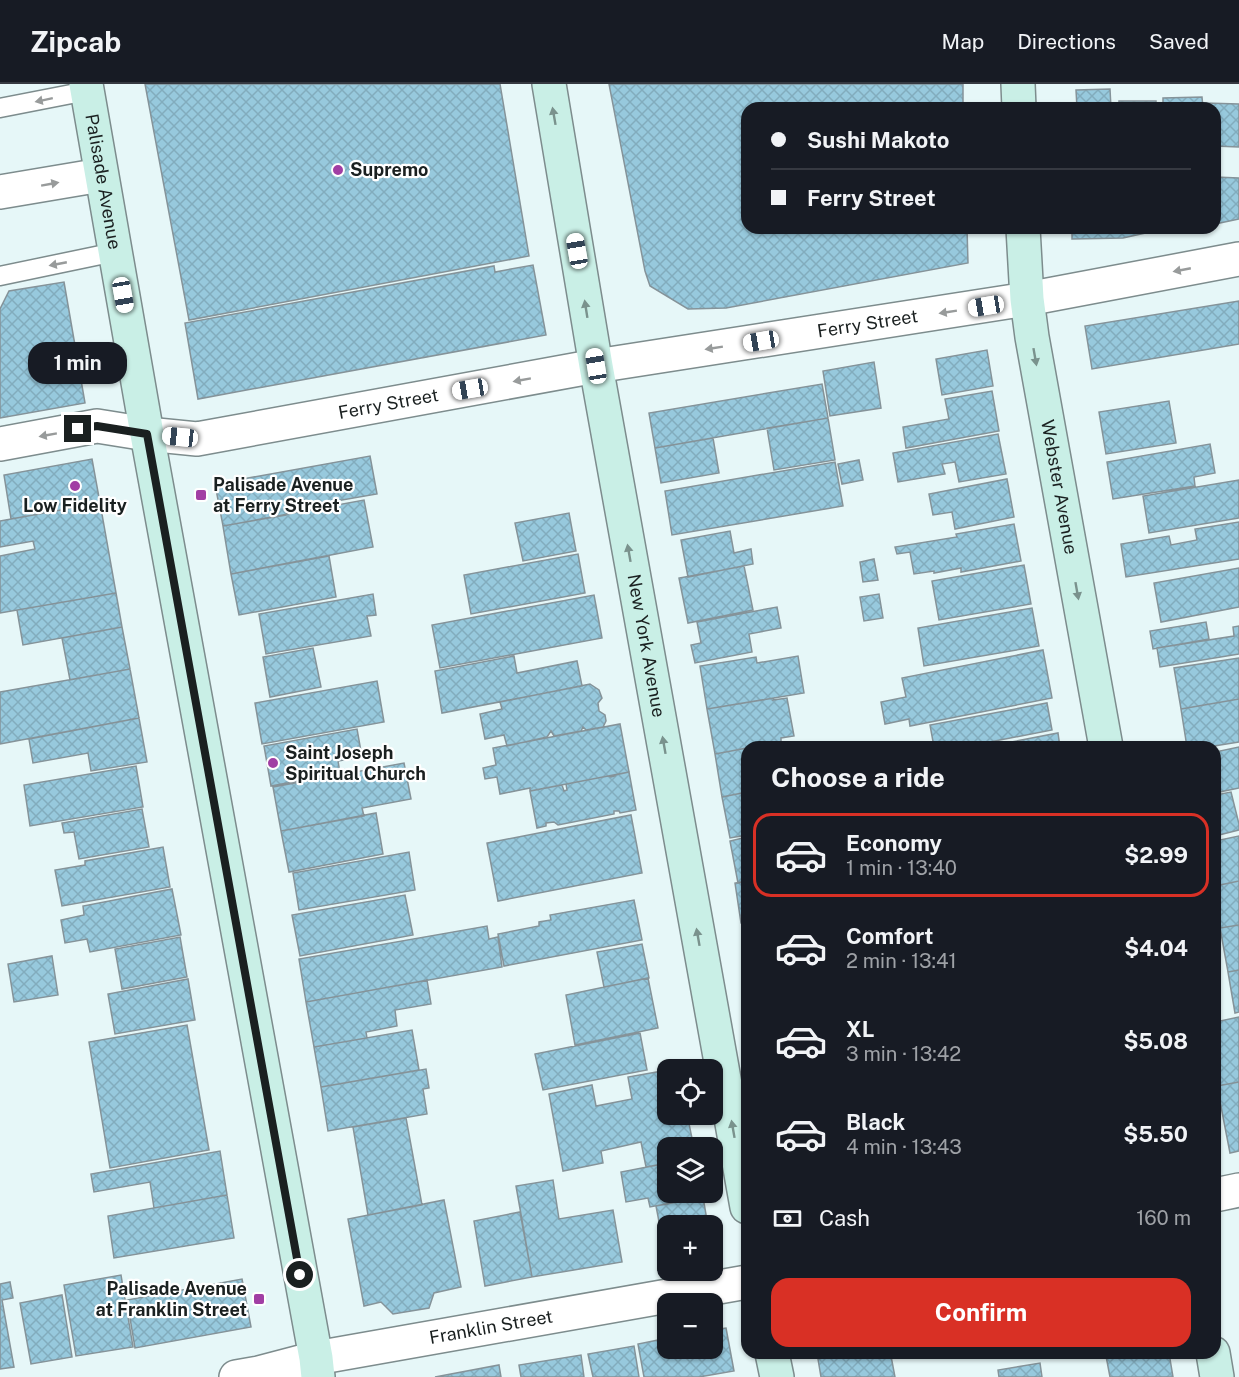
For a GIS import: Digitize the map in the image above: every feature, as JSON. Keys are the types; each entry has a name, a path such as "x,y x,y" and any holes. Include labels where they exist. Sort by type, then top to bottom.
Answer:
{"street":[{"name":"New York Avenue","path":"549,84 596,366 741,1174"},
{"path":"1018,84 1019,102"},
{"name":"Palisade Avenue","path":"87,87 147,434 317,1368"},
{"path":"0,192 101,175"},
{"name":"Webster Avenue","path":"1023,234 1032,337 1105,741"},
{"name":"Ferry Street","path":"0,444 97,426 197,439 596,366 1027,299 1239,259"},
{"path":"1221,1194 1239,1190"},
{"name":"Franklin Street","path":"236,1377 317,1368 741,1283"},
{"path":"773,1359 777,1377"},
{"path":"1214,1359 1217,1377"}],"lane":[{"path":"0,108 87,87"},
{"path":"0,276 115,252"}],"building":[{"name":"Supremo","path":"145,84 500,84 529,256 189,320"},
{"path":"609,84 963,84 963,102 741,102 741,234 967,234 968,263 726,308 688,309 650,286 645,271"},
{"path":"1110,89 1111,102 1077,102 1076,90"},
{"path":"1202,97 1202,102 1163,102 1163,98"},
{"path":"1119,101 1156,101 1156,102"},
{"path":"1221,103 1239,104 1239,147 1221,146"},
{"path":"1221,177 1239,178 1239,219 1221,223"},
{"path":"1072,234 1141,234 1123,238 1072,239"},
{"path":"533,265 546,335 198,399 185,323 494,266 495,272"},
{"path":"64,282 85,403 0,418 0,309 9,291"},
{"path":"1239,301 1239,344 1092,369 1085,326"},
{"path":"987,350 993,386 942,395 936,359"},
{"path":"874,362 881,408 830,416 823,371"},
{"path":"822,384 828,418 655,448 649,413"},
{"path":"992,391 999,431 906,448 903,427 949,419 945,399"},
{"path":"1169,401 1176,443 1106,454 1099,412"},
{"path":"828,418 835,460 774,470 767,428"},
{"path":"998,434 1006,474 959,482 955,462 942,464 945,474 898,482 893,453"},
{"path":"713,438 719,473 661,483 655,448"},
{"path":"1210,444 1215,473 1194,477 1195,486 1113,499 1107,462"},
{"path":"370,456 377,494 290,509 286,515 223,526 215,484"},
{"path":"92,459 100,503 11,519 4,475"},
{"path":"859,460 863,480 842,484 838,464"},
{"path":"835,462 843,506 672,535 665,491"},
{"path":"1007,479 1014,517 955,529 952,512 933,515 929,494"},
{"path":"1239,480 1239,518 1149,533 1143,496"},
{"path":"364,500 373,547 231,574 223,526"},
{"path":"100,503 116,593 0,613 0,556 35,549 33,541 0,547 0,521"},
{"path":"569,513 576,551 523,561 515,523"},
{"path":"1239,522 1239,559 1126,577 1121,544 1169,536 1171,545 1197,540 1195,529"},
{"path":"1014,524 1021,561 961,572 961,568 914,574 910,552 897,554 895,547 957,537 956,534"},
{"path":"730,531 734,553 751,549 753,564 688,577 681,540"},
{"path":"578,554 585,593 471,614 464,575"},
{"path":"329,556 336,597 239,615 231,574"},
{"path":"874,559 878,580 863,582 860,562"},
{"path":"1024,565 1031,604 939,620 932,581"},
{"path":"744,566 753,610 688,623 679,578"},
{"path":"1239,568 1239,607 1161,622 1154,583"},
{"path":"116,593 122,627 23,645 17,610"},
{"path":"373,594 376,615 367,616 371,636 266,654 259,614"},
{"path":"879,594 883,618 864,621 860,597"},
{"path":"594,595 602,638 440,668 432,625"},
{"path":"777,607 781,628 749,634 752,652 695,663 691,645 701,643 697,622"},
{"path":"1032,608 1039,646 924,666 918,628"},
{"path":"1206,622 1209,639 1153,649 1150,631"},
{"path":"1239,626 1239,654 1160,667 1157,648 1234,636 1233,627"},
{"path":"122,627 130,669 70,680 62,638"},
{"path":"313,648 321,687 270,697 263,657"},
{"path":"1043,650 1052,698 910,726 909,719 885,724 881,702 906,697 902,678"},
{"path":"514,656 517,673 577,661 582,686 442,713 435,671"},
{"path":"798,656 804,693 707,709 700,666 756,657 757,663"},
{"path":"1239,658 1239,699 1181,709 1174,668"},
{"path":"130,669 139,718 0,744 0,692"},
{"path":"377,681 384,722 262,744 255,703"},
{"path":"590,684 599,690 602,698 598,703 599,711 605,715 606,721 603,727 586,730 583,727 581,731 554,736 551,731 547,737 507,746 504,735 485,739 480,714 502,709 500,702"},
{"path":"787,698 794,736 781,738 781,741 741,741 741,749 715,754 707,709"},
{"path":"1239,699 1239,742 1221,745 1221,741 1186,741 1181,709"},
{"path":"1047,703 1052,730 995,741 933,741 930,725"},
{"path":"139,718 147,762 91,771 88,753 33,763 29,739"},
{"path":"620,724 629,772 530,791 530,788 500,794 497,777 485,779 483,768 496,765 493,748"},
{"path":"357,729 362,757 338,761 340,773 271,786 264,746"},
{"path":"1058,733 1059,741 1016,741"},
{"path":"1239,747 1239,788 1221,792 1221,751"},
{"path":"741,749 741,793 722,797 715,754"},
{"path":"404,763 411,799 362,808 364,816 281,831 273,787"},
{"path":"136,766 143,807 30,826 24,785"},
{"path":"629,772 636,810 620,813 614,811 614,814 558,825 554,822 546,823 546,826 537,828 530,791 562,785 564,791 567,790 566,784"},
{"path":"1231,792 1239,830 1221,834 1221,794"},
{"path":"741,793 741,836 730,838 722,797"},
{"path":"142,809 149,847 79,859 74,832 64,833 62,823"},
{"path":"376,813 383,854 289,872 281,831"},
{"path":"631,815 642,873 498,901 487,843"},
{"path":"1239,836 1239,881 1221,885 1221,840"},
{"path":"741,838 741,882 738,883 730,841"},
{"path":"163,847 170,887 62,906 55,870 85,865 85,861"},
{"path":"409,852 415,890 299,910 293,873"},
{"path":"1239,881 1239,925 1221,928 1221,885"},
{"path":"741,882 741,923 735,883"},
{"path":"172,889 181,935 90,952 87,939 65,943 61,920 84,915 83,906"},
{"path":"405,895 413,935 300,956 292,915"},
{"path":"634,900 642,940 504,966 498,934 539,926 539,922 551,920 550,915"},
{"path":"1239,925 1239,970 1228,972 1221,928"},
{"path":"487,926 489,939 498,937 502,967 306,1002 299,959"},
{"path":"180,937 187,977 122,989 115,949"},
{"path":"642,944 649,978 604,987 597,952"},
{"path":"52,956 58,995 14,1002 8,964"},
{"path":"1239,970 1239,1012 1235,1013 1228,972"},
{"path":"648,978 658,1028 575,1045 566,995"},
{"path":"188,979 195,1020 115,1034 108,994"},
{"path":"427,980 431,1004 395,1010 397,1026 366,1032 367,1038 314,1047 306,1002"},
{"path":"1239,1017 1239,1082 1221,1085 1221,1021"},
{"path":"187,1025 209,1150 110,1168 89,1042"},
{"path":"412,1030 419,1070 321,1087 314,1047"},
{"path":"640,1033 647,1070 543,1090 535,1054"},
{"path":"426,1069 429,1088 423,1089 427,1114 328,1131 321,1087"},
{"path":"657,1072 657,1125 689,1125 692,1137 657,1137 657,1165 646,1167 641,1142 601,1151 603,1163 563,1171 549,1094 592,1085 596,1106 632,1099 628,1077"},
{"path":"1239,1082 1239,1151 1230,1153 1221,1107 1221,1085"},
{"path":"406,1118 422,1205 368,1215 353,1127"},
{"path":"220,1151 227,1195 154,1208 150,1182 94,1192 91,1174"},
{"path":"657,1165 657,1203 671,1203 650,1207 648,1198 626,1202 621,1172"},
{"path":"553,1180 559,1219 613,1210 622,1262 532,1277 516,1186"},
{"path":"227,1195 234,1238 114,1258 108,1216"},
{"path":"444,1200 461,1287 434,1293 429,1308 393,1314 381,1302 364,1306 348,1219"},
{"path":"672,1203 704,1203 706,1215 658,1215 656,1206"},
{"path":"520,1212 532,1277 485,1286 474,1221"},
{"path":"121,1275 133,1347 76,1356 64,1285"},
{"path":"242,1279 251,1327 135,1348 127,1300"},
{"path":"10,1282 13,1298 2,1300 14,1367 0,1369 0,1284"},
{"path":"62,1295 72,1357 31,1364 20,1303"},
{"path":"723,1328 726,1328 734,1371 699,1377 644,1377 638,1344 657,1340 657,1359 723,1359"},
{"path":"634,1346 639,1377 593,1377 588,1354"},
{"path":"581,1355 584,1377 521,1377 519,1365"},
{"path":"818,1359 892,1359 895,1377 821,1377"},
{"path":"1107,1359 1170,1359 1173,1377 1110,1377"},
{"path":"1040,1363 1042,1377 999,1377 998,1370"},
{"path":"499,1365 501,1377 435,1377"}],"place":[{"name":"Supremo","path":"338,170"},
{"name":"Low Fidelity","path":"75,486"},
{"name":"Palisade Avenue at Ferry Street","path":"201,495"},
{"name":"Saint Joseph Spiritual Church","path":"273,763"},
{"name":"Palisade Avenue at Franklin Street","path":"259,1299"}],"route":[{"path":"78,429 97,426 147,434 300,1275"}]}
